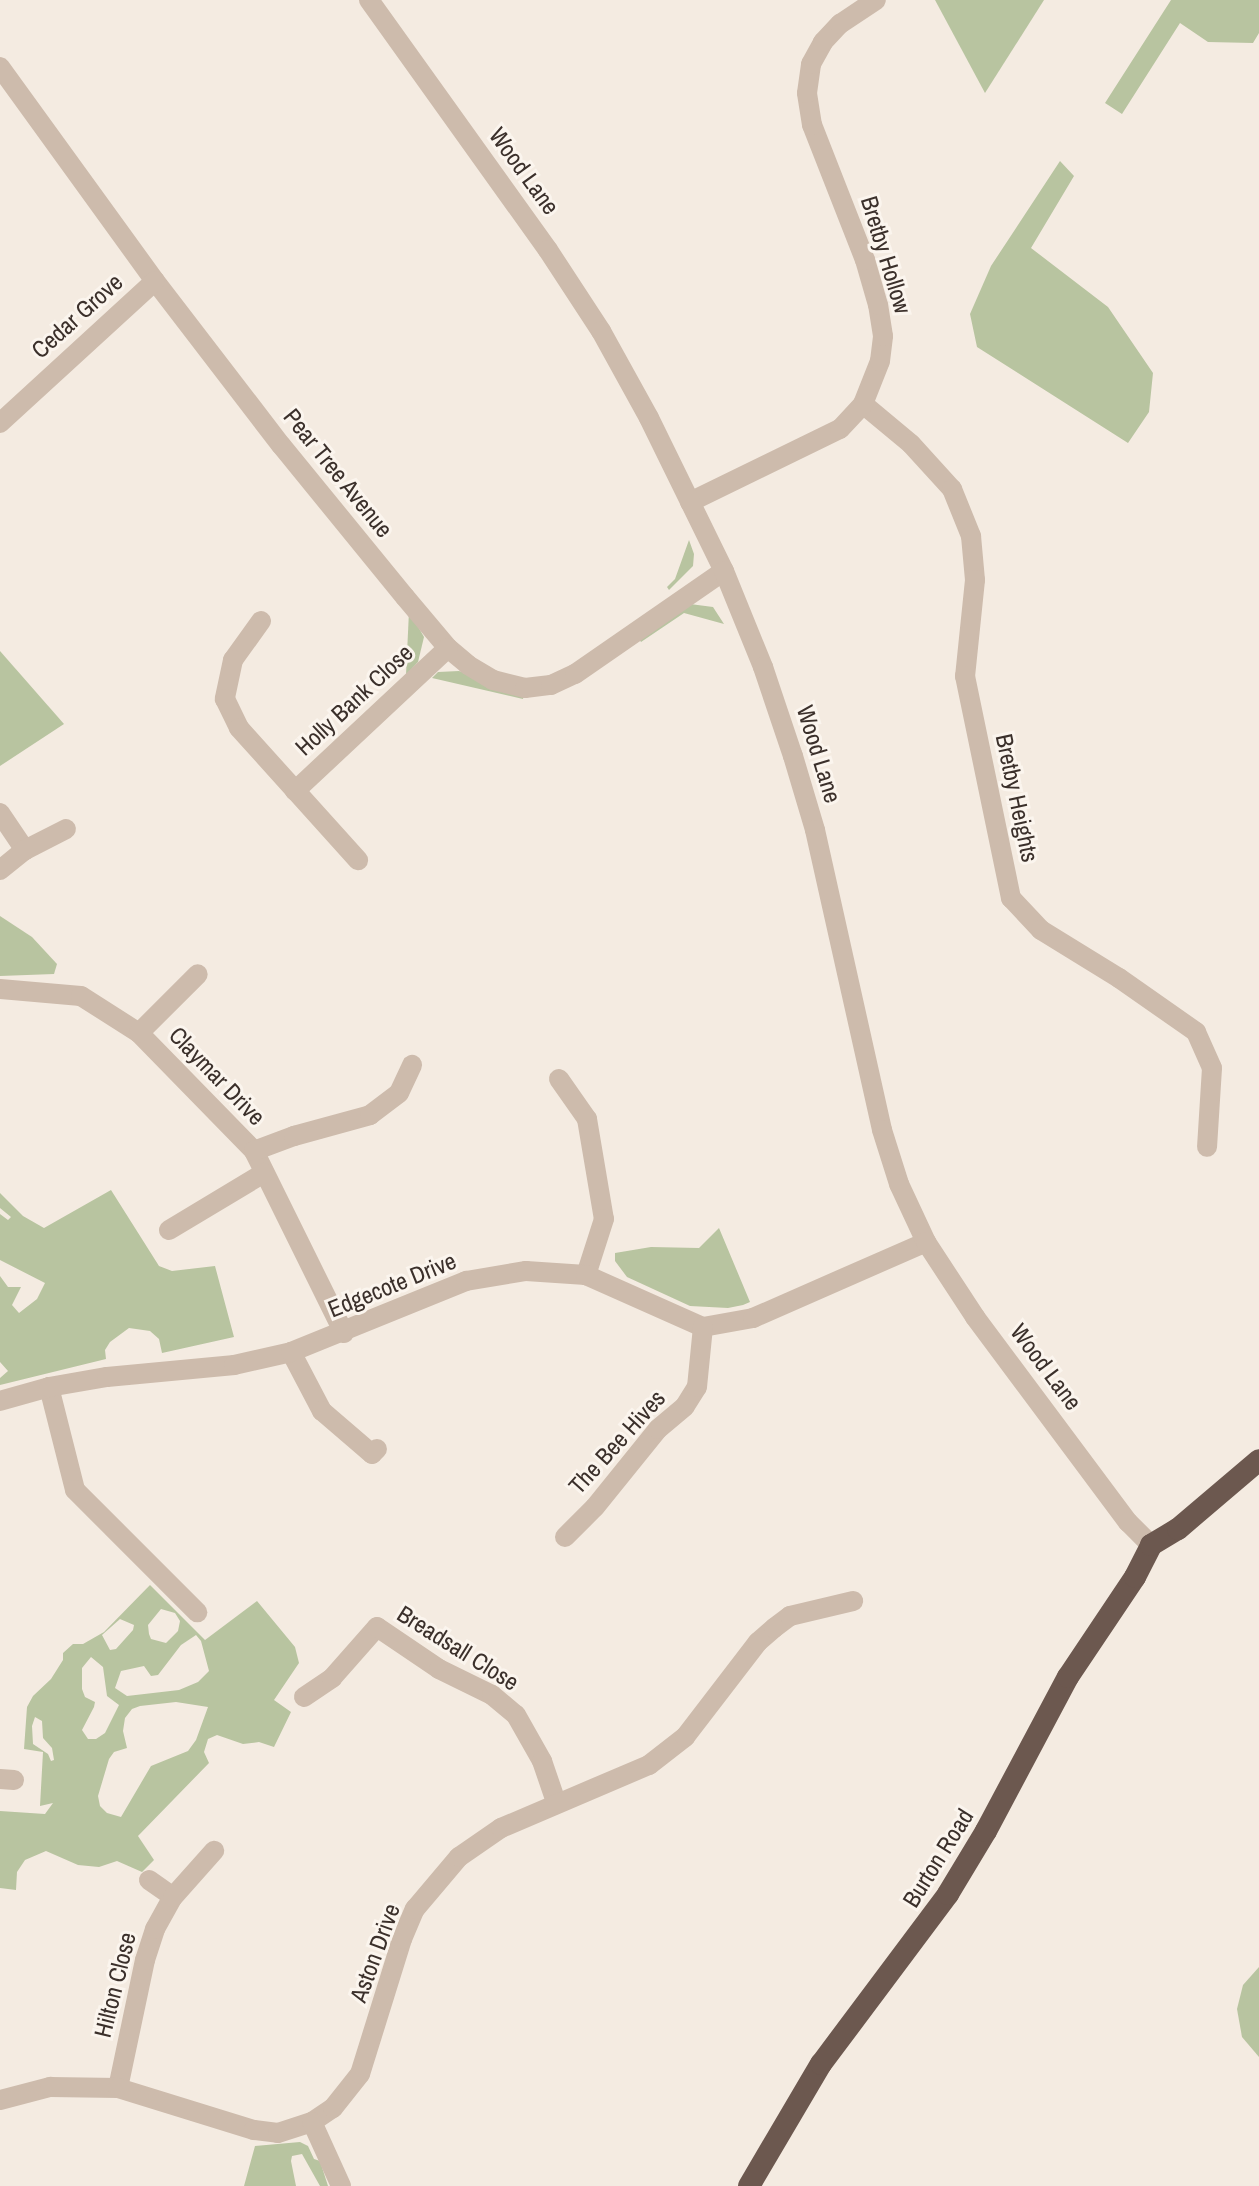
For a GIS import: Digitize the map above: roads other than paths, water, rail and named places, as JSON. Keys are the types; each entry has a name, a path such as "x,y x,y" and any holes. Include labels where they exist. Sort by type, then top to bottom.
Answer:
{"highway":[{"path":"1151,1545 1178,1529 1259,1460"},
{"name":"Burton Road","path":"749,2186 821,2064 948,1894 986,1831 1068,1677 1135,1577 1151,1545"}],"street":[{"name":"Wood Lane","path":"369,0 548,250 601,331 724,571 763,667 793,756 815,830 882,1130 899,1184 926,1242 975,1317 1128,1522 1151,1545"},
{"name":"Bretby Hollow","path":"690,502 840,429 863,404 880,361 883,336 878,305 865,260 812,125 807,93 811,64 823,42 840,24 876,0"},
{"name":"Pear Tree Avenue","path":"0,67 155,281 281,445 448,648 493,680 525,688 551,685 586,667 724,571"},
{"name":"Cedar Grove","path":"0,423 155,281"},
{"name":"Bretby Heights","path":"863,404 911,444 952,489 971,536 975,580 965,676 1011,898 1041,930 1119,978 1196,1032 1212,1068 1207,1147"},
{"name":"Holly Bank Close","path":"261,621 233,660 225,699 239,728 358,860"},
{"name":"Holly Bank Close","path":"295,791 448,648"},
{"path":"0,813 25,850"},
{"path":"0,870 25,850 66,829"},
{"path":"139,1033 198,974"},
{"name":"Claymar Drive","path":"0,989 81,996 139,1033 254,1151 344,1333"},
{"path":"254,1151 370,1115 399,1093 412,1065"},
{"path":"559,1079 587,1119 604,1219 586,1275"},
{"path":"169,1230 264,1173"},
{"path":"703,1327 753,1318 926,1242"},
{"name":"Edgecote Drive","path":"0,1401 49,1387 107,1377 234,1365 291,1352 466,1281 526,1271 586,1275 703,1327"},
{"name":"The Bee Hives","path":"565,1537 595,1507 658,1429 685,1406 697,1387 703,1327"},
{"path":"291,1352 322,1411 372,1454 377,1449"},
{"path":"49,1387 75,1490 197,1612"},
{"name":"Aston Drive","path":"0,2100 50,2087 118,2088 254,2130 278,2133 312,2122 333,2108 360,2074 402,1939 415,1909 459,1857 478,1842 556,1802 616,1781 669,1751 705,1714 758,1642 790,1616 853,1601"},
{"name":"Breadsall Close","path":"304,1697 332,1678 377,1627 439,1669 492,1695 516,1715 542,1761 556,1802"},
{"name":"Hilton Close","path":"118,2088 145,1960 155,1929 173,1897 214,1851"},
{"path":"149,1880 173,1897"},
{"path":"312,2122 341,2186"}]}
